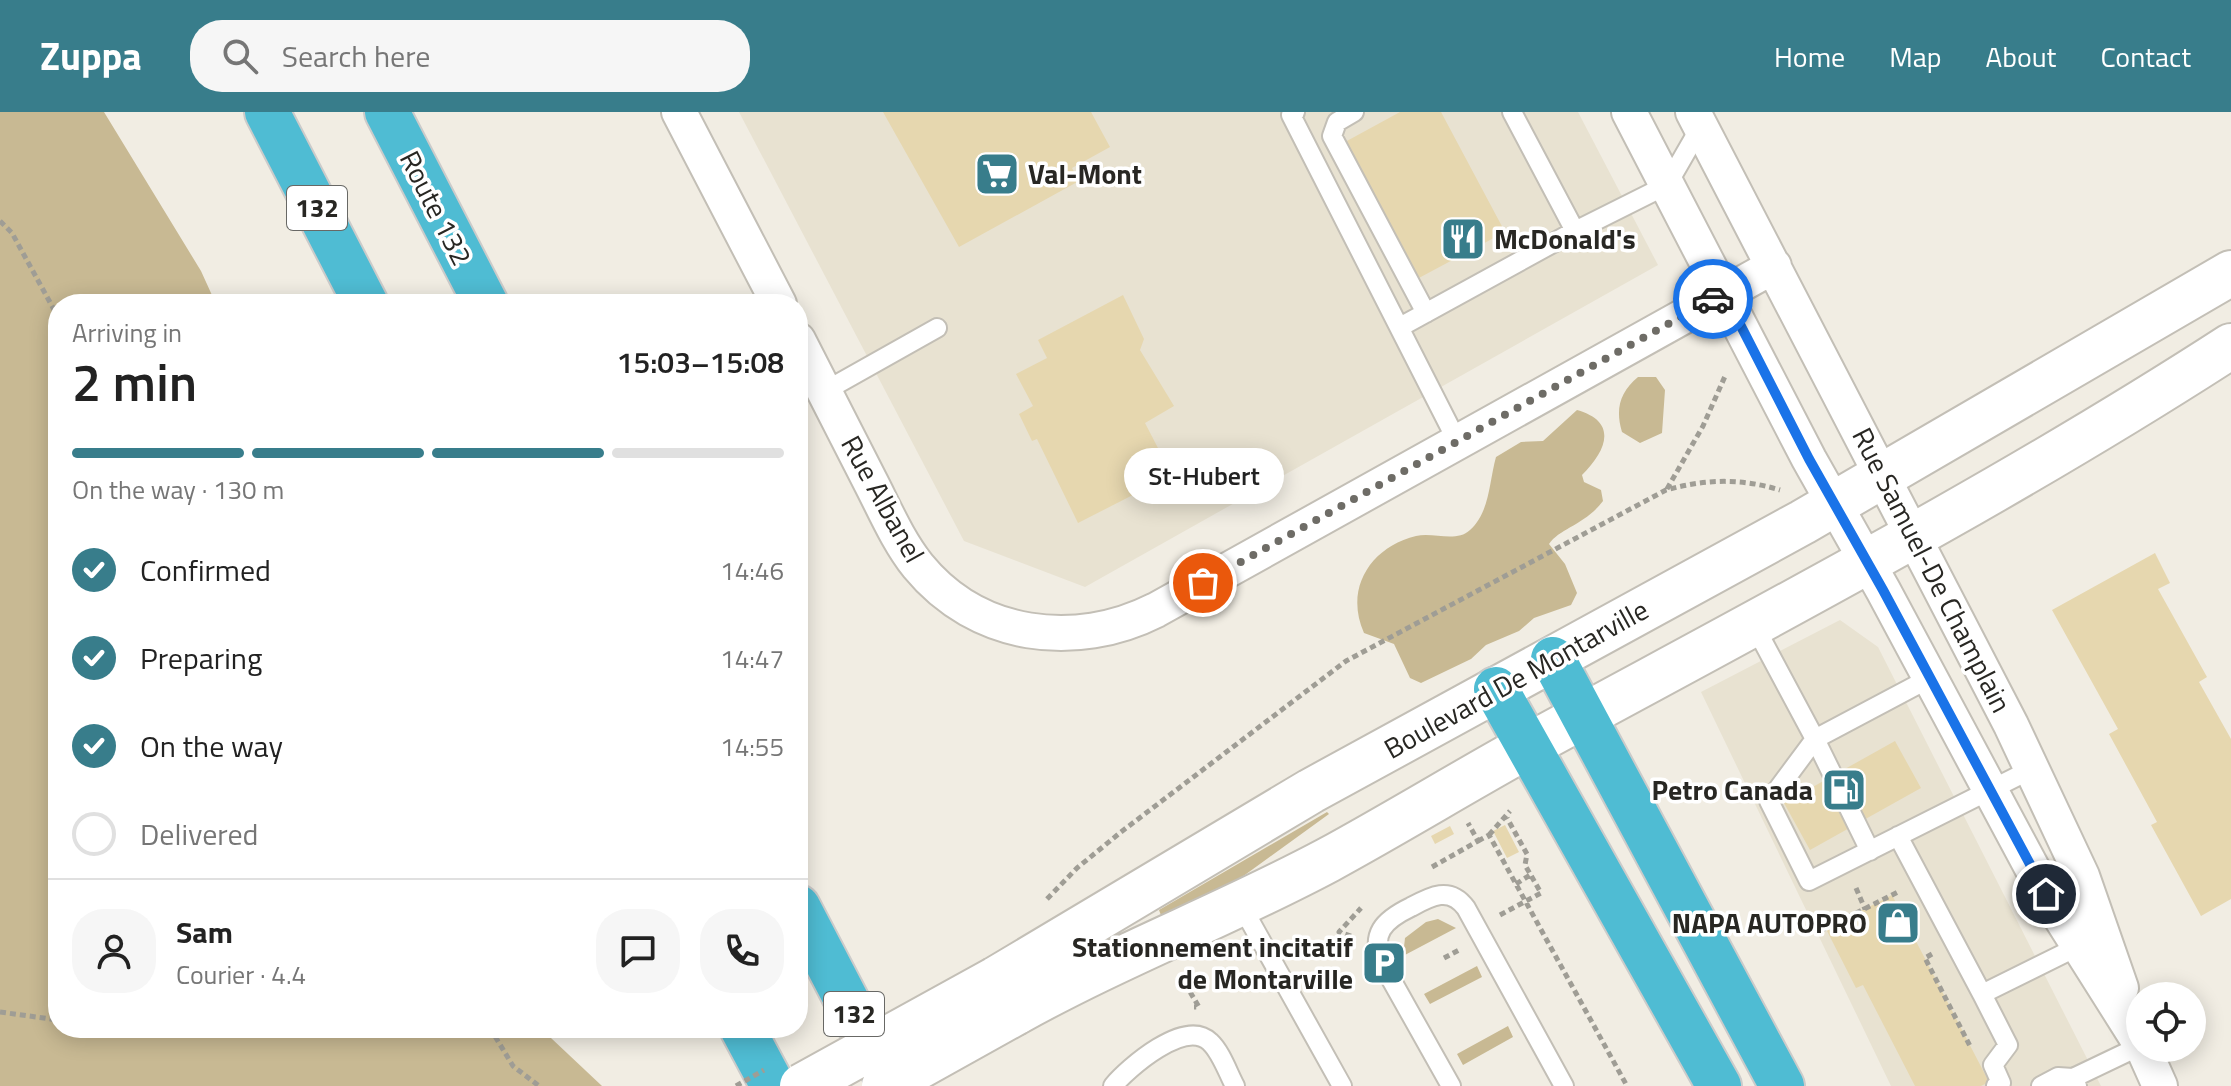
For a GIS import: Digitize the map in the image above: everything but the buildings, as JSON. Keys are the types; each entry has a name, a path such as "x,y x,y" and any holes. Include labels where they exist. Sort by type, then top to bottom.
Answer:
{"highway":[{"name":"132","path":"267,112 361,294"},
{"name":"Route 132","path":"387,112 481,294"},
{"path":"1553,659 1782,1086"},
{"path":"1496,689 1719,1086"},
{"name":"132","path":"808,926 891,1086"},
{"path":"744,1038 761,1086"},
{"path":"747,1038 773,1086"}],"street":[{"path":"679,112 774,294"},
{"name":"Rue Samuel-De Champlain","path":"1629,112 1809,459 2046,894 2091,940"},
{"name":"Rue Samuel-De Champlain","path":"1697,119 1916,537 2032,769 2082,876 2091,940 2126,1014"},
{"name":"Rue Albanel","path":"808,359 896,532 918,565 946,594 980,615 1038,633 1088,633 1137,619 1774,266"},
{"name":"Boulevard De Montarville","path":"884,1086 1006,996 1286,805 1835,503 2231,273"},
{"name":"Boulevard De Montarville","path":"802,1086 1006,996 1101,967 1241,905 1916,537 2135,408 2231,346"},
{"name":"Rue Samuel-De Champlain","path":"2149,1062 2160,1086"}],"lane":[{"path":"1295,112 1291,115 1458,443"},
{"path":"1354,112 1337,122 1332,136 1426,313"},
{"path":"1512,112 1575,231"},
{"path":"1400,327 1575,231 1667,185 1697,119"},
{"path":"825,391 937,328"},
{"path":"1754,625 1870,851"},
{"path":"1930,678 1815,739 1769,801 1809,881 2032,769"},
{"path":"1898,836 2008,1045 1993,1065 2001,1083 1996,1086"},
{"path":"1451,1086 1383,965 1376,945 1379,931 1388,919 1430,897 1444,894 1456,898 1466,908 1564,1086"},
{"path":"1241,905 1342,1086"},
{"path":"1982,994 2091,940"},
{"path":"1113,1086 1148,1054 1178,1040 1200,1037 1211,1042 1235,1086"},
{"path":"2041,1086 2058,1077 2075,1082 2126,1053"}],"path":[{"path":"0,221 12,233 48,299"},
{"path":"1666,490 1703,426 1730,364"},
{"path":"1043,904 1077,868 1121,832 1346,661 1666,490 1692,483 1736,480 1779,490"},
{"path":"1478,841 1489,835 1510,811"},
{"path":"1507,818 1527,854 1525,865 1541,893 1525,901"},
{"path":"1489,835 1627,1086"},
{"path":"1516,884 1530,875"},
{"path":"1820,931 1892,895"},
{"path":"1925,958 1977,1058"},
{"path":"0,1012 48,1019"},
{"path":"496,1038 513,1066 539,1086"}],"shaded area":[{"path":"0,112 104,112 201,271 211,294 48,294 48,1038 551,1038 602,1086 0,1086"},
{"path":"739,112 1578,112 1658,265 1085,587 964,541"},
{"path":"1638,377 1656,377 1665,390 1662,433 1640,443 1622,432 1619,416 1623,395"},
{"path":"1577,410 1590,415 1603,430 1602,447 1582,475 1584,482 1601,490 1603,501 1589,516 1549,544 1565,564 1577,593 1571,605 1534,618 1519,631 1486,645 1471,659 1421,683 1410,678 1394,644 1364,633 1357,600 1366,572 1386,549 1400,541 1423,535 1452,537 1470,530 1482,515 1496,457 1521,442 1543,441"},
{"path":"1840,620 1878,647 2101,1086 1891,1086 1701,692"},
{"path":"1327,812 1329,814 1220,893 1162,918 1159,910"},
{"path":"1438,919 1456,928 1403,956 1405,938 1426,922"},
{"path":"1477,966 1482,977 1430,1004 1424,994"},
{"path":"1508,1026 1513,1037 1463,1065 1457,1054"}],"way so far":[{"path":"1203,583 1713,299"}],"place":[{"name":"Val-Mont","path":"997,174"},
{"name":"McDonald's","path":"1463,239"},
{"name":"St-Hubert","path":"1203,583"},
{"name":"Petro Canada","path":"1844,790"},
{"name":"NAPA AUTOPRO","path":"1898,923"},
{"name":"Stationnement incitatif de Montarville","path":"1384,963"}],"route":[{"path":"1713,299 1724,293 1809,459 2046,894"}]}
